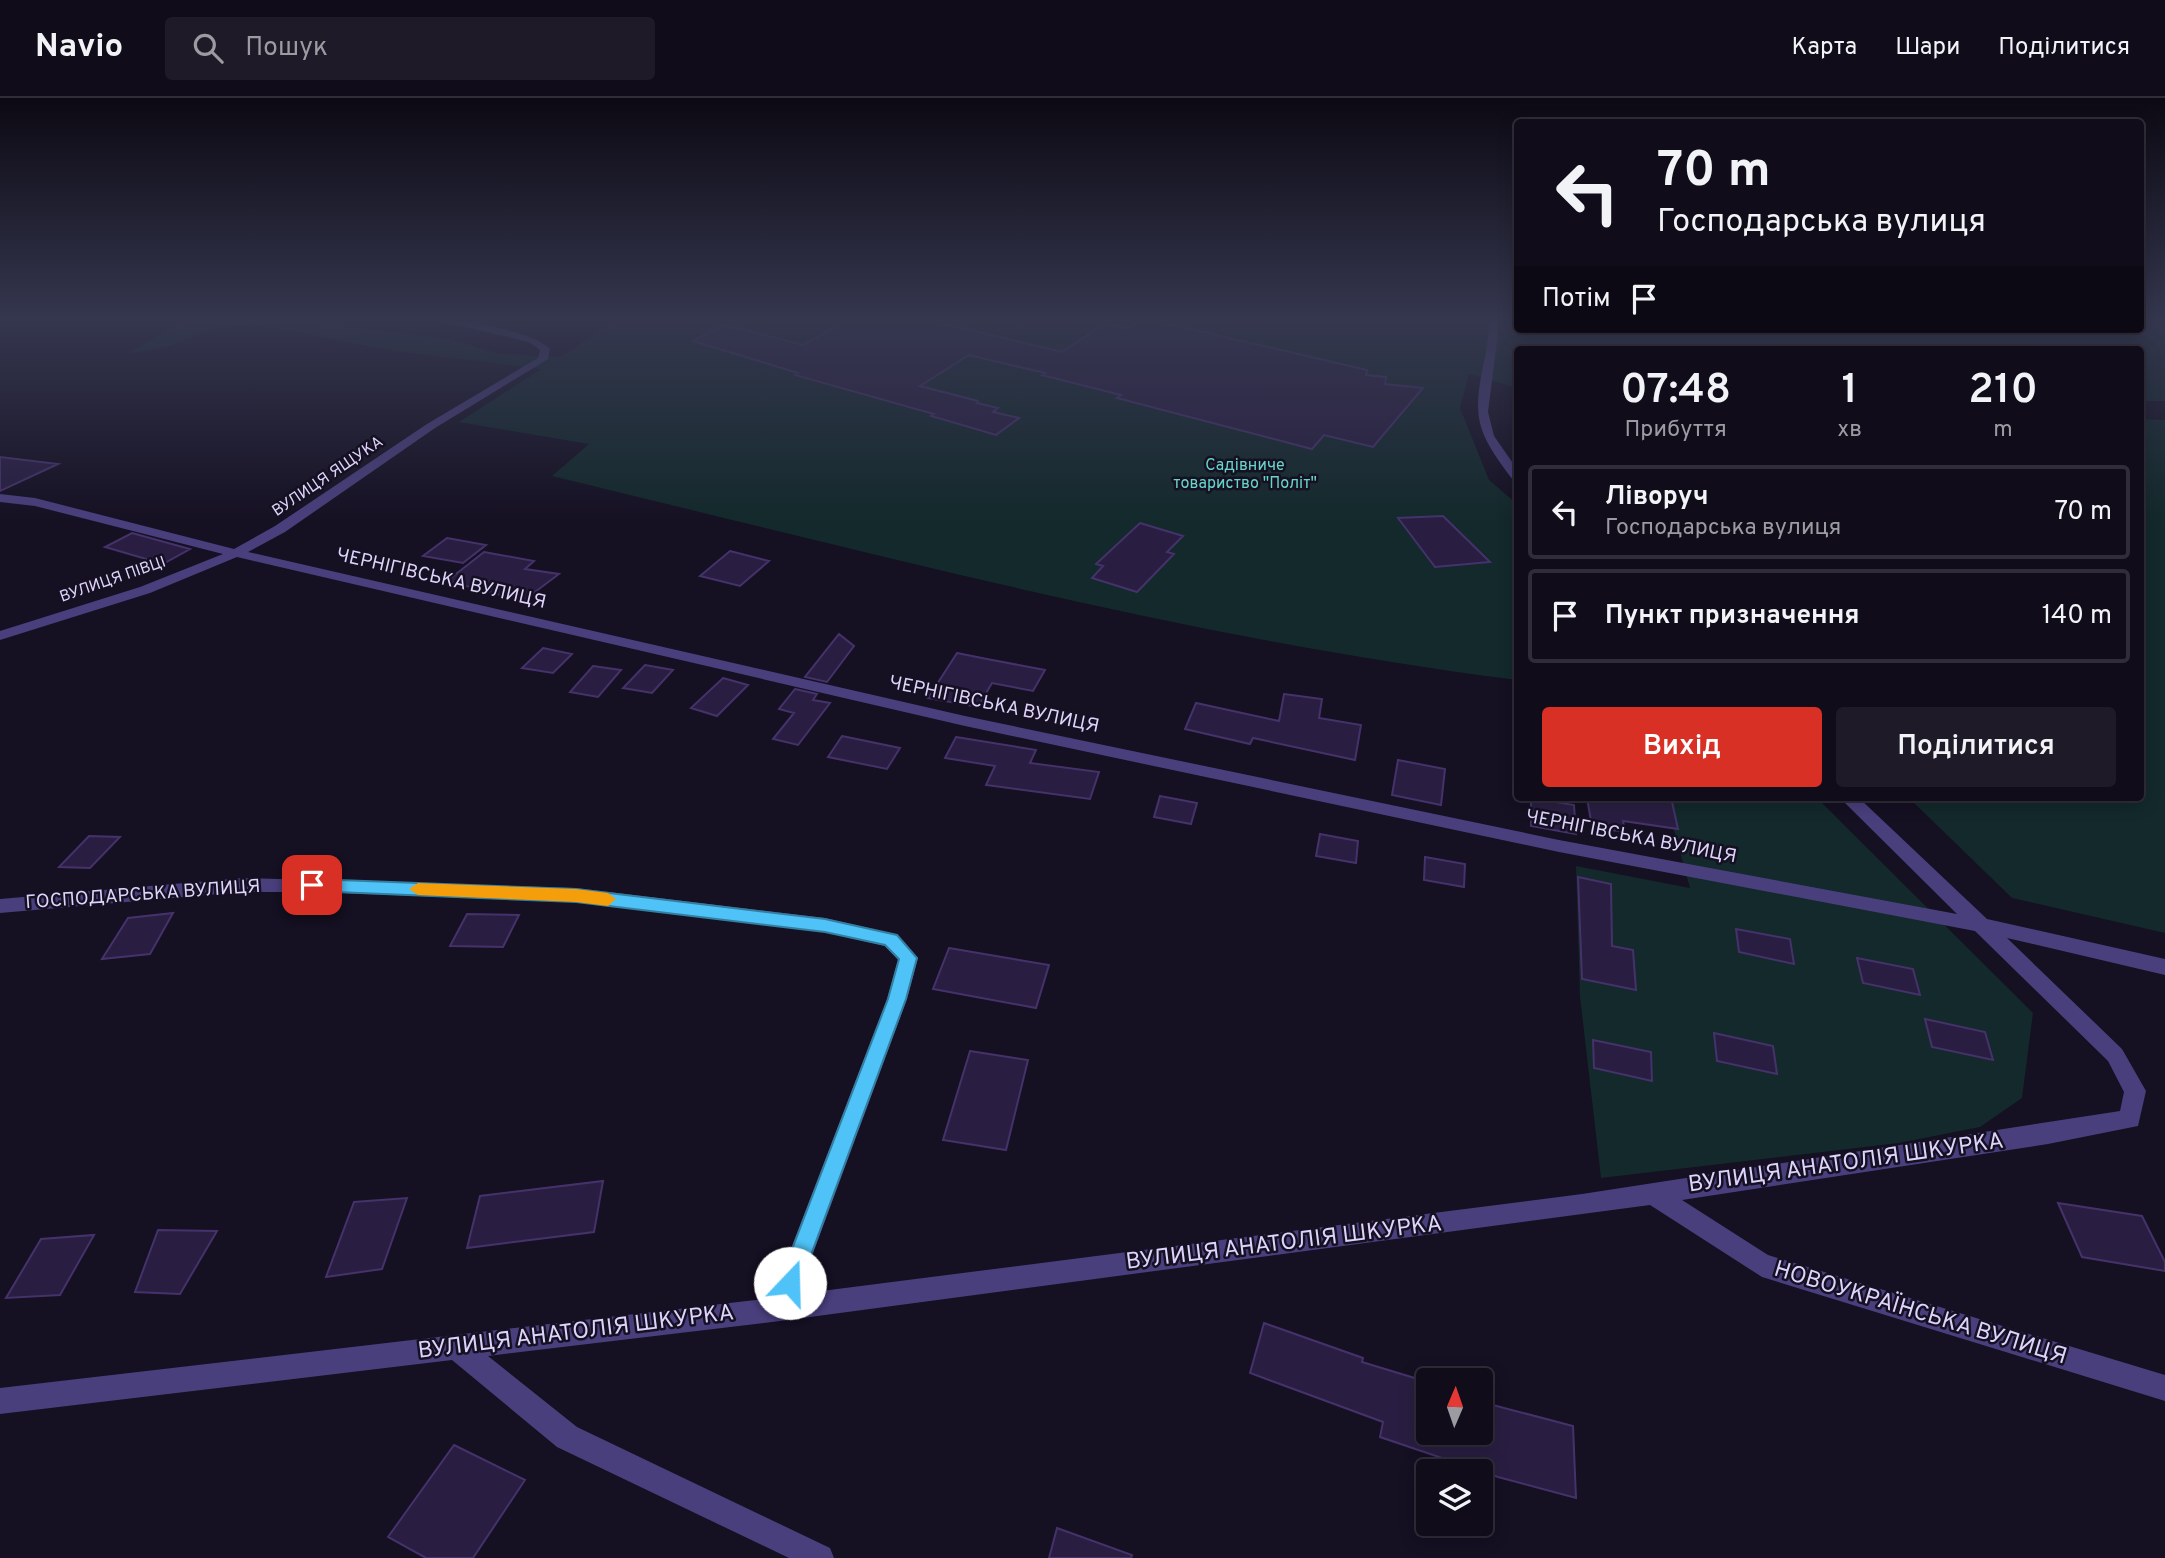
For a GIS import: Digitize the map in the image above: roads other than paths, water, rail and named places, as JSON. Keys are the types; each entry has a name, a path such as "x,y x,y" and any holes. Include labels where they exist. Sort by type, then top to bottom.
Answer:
{"street":[{"name":"ВУЛИЦЯ ЯЩУКА","path":"236,553 280,529 431,426 498,386"},
{"path":"1484,386 1481,418 1492,443 1514,473"},
{"name":"ЧЕРНІГІВСЬКА ВУЛИЦЯ","path":"0,498 34,502 236,553 965,721 1559,846 1984,926 2165,967"},
{"name":"ВУЛИЦЯ ПІВЦІ","path":"0,636 145,590 236,553"},
{"name":"ВУЛИЦЯ АНАТОЛІЯ ШКУРКА","path":"0,1401 780,1309 1555,1209 2048,1134 2130,1119 2135,1091 2115,1055 1852,801"},
{"name":"ГОСПОДАРСЬКА ВУЛИЦЯ","path":"0,906 242,885 576,895 825,925 891,940 908,958 897,999 780,1309"},
{"name":"НОВОУКРАЇНСЬКА ВУЛИЦЯ","path":"1651,1193 1762,1265 2165,1388"},
{"path":"457,1347 567,1437 820,1558"}],"park label":[{"name":"Садівниче товариство \"Політ\"","path":"1245,475"}]}
